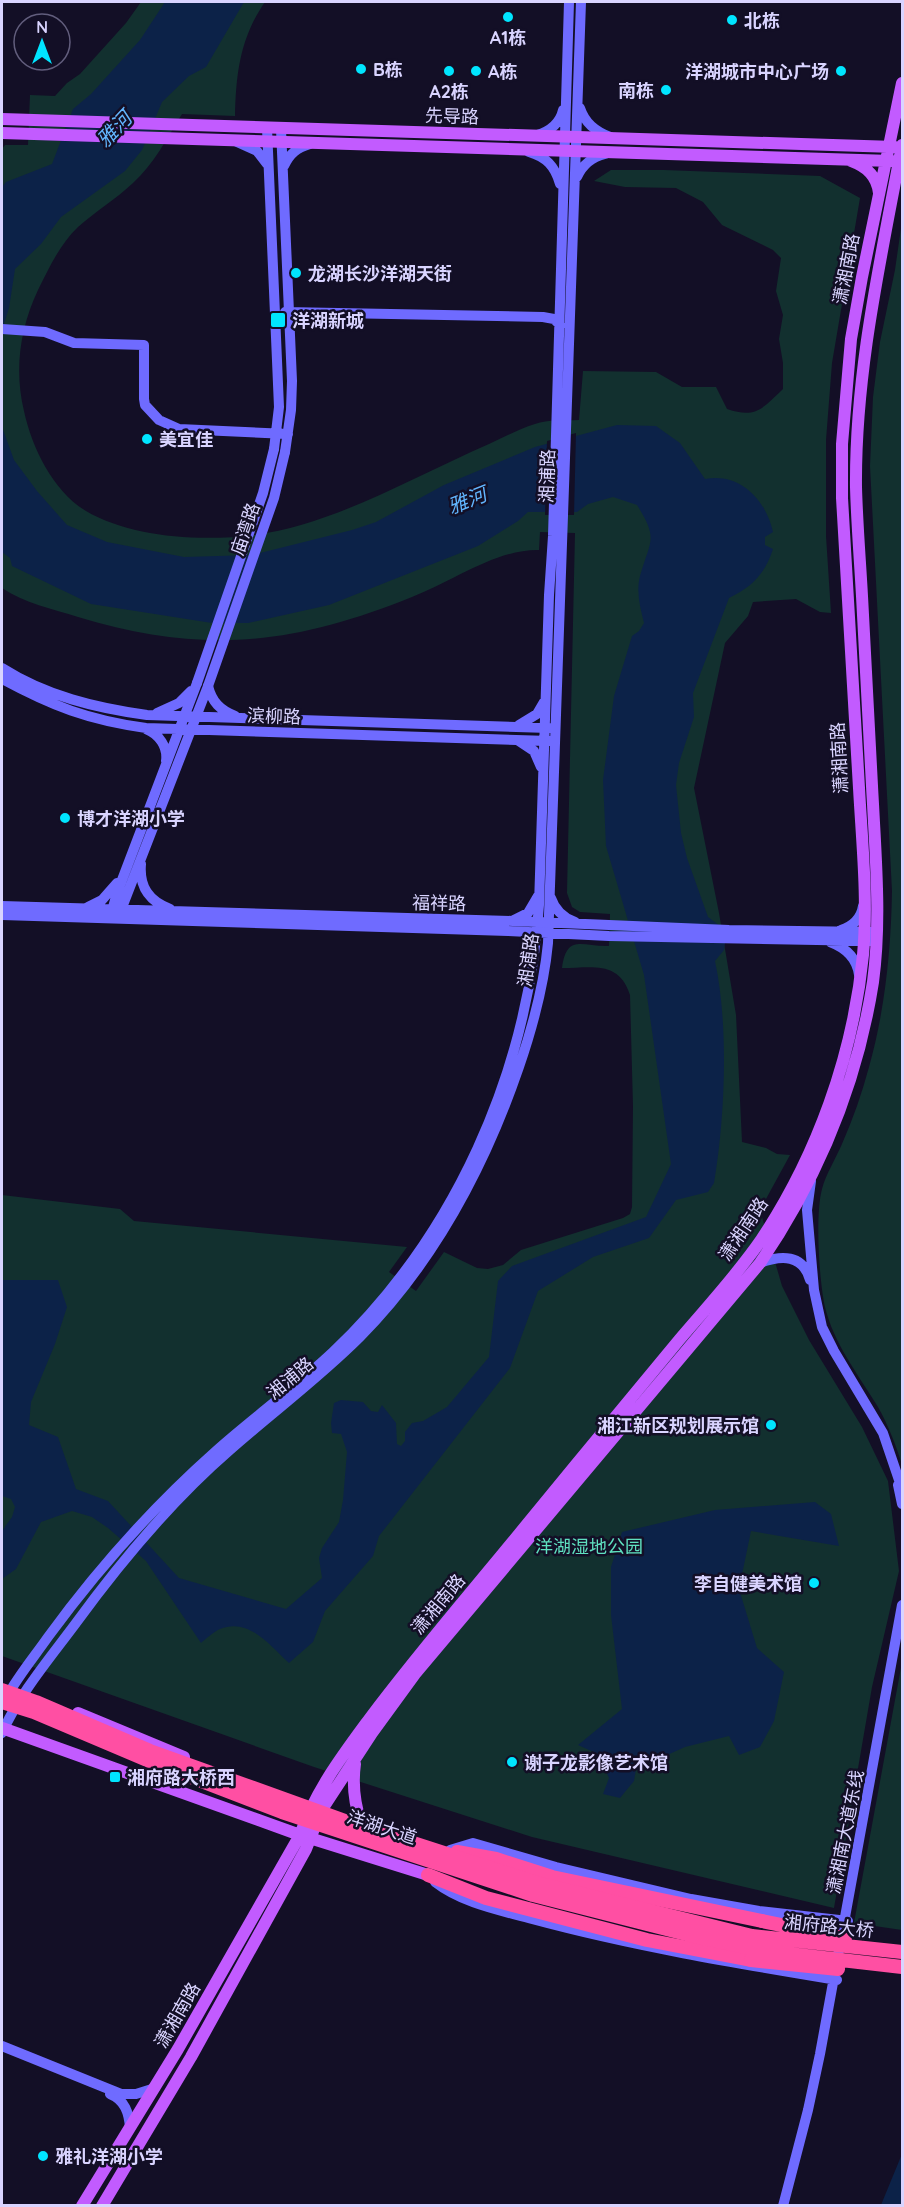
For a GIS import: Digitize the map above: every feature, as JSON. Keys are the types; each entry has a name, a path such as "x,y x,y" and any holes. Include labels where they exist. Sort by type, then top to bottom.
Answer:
{"highway":[{"name":"洋湖大道","path":"5,1687 150,1751 348,1822 537,1883 753,1936"},
{"name":"洋湖大道","path":"2,1704 33,1712 152,1762 356,1838 533,1895 763,1951"},
{"path":"450,1850 496,1859 552,1877 903,1951"},
{"path":"428,1875 486,1898 647,1940 751,1960 860,1971 903,1972"},
{"name":"湘府路大桥","path":"753,1936 903,1951"},
{"name":"湘府路大桥","path":"763,1951 903,1966"}],"main road":[{"name":"湘浦路","path":"142,1532 229,1450 326,1370 361,1336 399,1293 461,1201 502,1115 530,1034 545,968 543,927 562,415 577,152 571,138 565,101 568,2"},
{"name":"湘浦路","path":"562,415 560,306 562,194 564,151 571,138 578,98 581,2"},
{"name":"潇湘南路","path":"315,1810 356,1760 415,1674 760,1263 791,1215 813,1173 826,1146 854,1068 873,982 870,936 864,903 843,520 842,444 851,339 888,147 903,83"},
{"path":"578,98 581,112 592,128 611,138 622,139"},
{"path":"530,137 550,130 557,123 562,115 565,101"},
{"name":"先导路","path":"2,119 183,132 234,141 900,161"},
{"path":"852,146 878,139 889,131 895,120"},
{"name":"先导路","path":"2,133 183,132 267,128 902,146"},
{"name":"庙湾路","path":"267,128 282,436"},
{"name":"庙湾路","path":"116,914 144,852 197,717 202,685 263,493 280,450 292,381 281,129"},
{"path":"234,141 257,151 268,168"},
{"path":"283,169 288,157 297,149 314,143"},
{"name":"潇湘南路","path":"102,2205 191,2057 306,1836 322,1784 400,1678 734,1276 761,1239 797,1177 824,1118 843,1061 870,936 877,876 857,513 857,428 869,320 902,146"},
{"path":"517,150 541,156 549,162 558,177 562,194"},
{"path":"575,186 582,168 589,160 614,153"},
{"path":"841,159 862,166 870,172 878,185 879,201"},
{"path":"290,310 546,313 560,306"},
{"path":"275,309 543,317 554,319 560,325"},
{"path":"2,332 56,338 74,343 144,345 145,405 159,420 179,429 282,436"},
{"name":"湘浦路","path":"550,728 546,693 549,595 558,536"},
{"name":"滨柳路","path":"2,668 37,688 62,697 106,709 143,714 550,728"},
{"name":"滨柳路","path":"2,679 50,703 90,718 140,727 550,741"},
{"path":"143,714 158,712 179,703 202,685 216,704 232,715 242,718"},
{"name":"庙湾路","path":"116,914 124,873 184,716 202,685"},
{"path":"513,727 537,714 546,693"},
{"path":"140,727 155,733 161,740 167,755 166,764"},
{"path":"178,763 192,742 210,733 227,731"},
{"path":"513,740 534,751 541,765 543,778"},
{"name":"湘浦路","path":"545,890 543,778 550,741"},
{"path":"144,852 141,882 152,900 176,912"},
{"path":"81,908 97,904 102,900 124,873"},
{"path":"533,960 527,940 508,926 528,913 545,890 562,915 585,930"},
{"path":"833,932 854,924 859,918 864,903"},
{"name":"福祥路","path":"2,906 81,908 116,914 543,927 815,940 870,936"},
{"name":"福祥路","path":"2,915 176,912 508,926"},
{"name":"湘浦路","path":"2,1704 5,1687 84,1588 121,1555 215,1452 334,1350 372,1311 413,1260 450,1201 495,1110 518,1037 533,960 543,927"},
{"path":"545,968 558,942 585,930"},
{"name":"福祥路","path":"731,935 833,932 870,936"},
{"path":"815,940 836,945 851,955 858,968 859,981"},
{"path":"813,1173 807,1210 817,1308 822,1327 834,1352 883,1433 903,1489"},
{"path":"760,1263 785,1257 799,1262 806,1269 819,1327 882,1439 903,1504"},
{"name":"湘浦路","path":"2,1730 25,1691 121,1555"},
{"name":"潇湘南大道东线","path":"847,1921 903,1605"},
{"name":"潇湘南大道东线","path":"785,2205 817,2086 835,1980 903,1628"},
{"path":"5,1687 25,1691 315,1810 450,1850 473,1844 492,1847 556,1867 691,1899 759,1911 847,1921"},
{"path":"2,1730 306,1836 428,1875 436,1883 464,1898 558,1926 662,1951 835,1980"},
{"path":"356,1760 353,1782 354,1802 362,1823"},
{"name":"潇湘南路","path":"82,2205 306,1836"},
{"path":"2,2048 121,2094 136,2094 154,2088"},
{"path":"2,2048 117,2097 128,2112 130,2128"}],"green space":[{"name":"洋湖湿地公园","path":"141,2 265,2 250,29 241,57 235,116 182,114 141,176 78,227 66,241 38,290 23,334 19,365 21,396 38,454 54,480 74,502 86,511 109,522 135,530 192,538 221,538 277,531 325,517 373,498 523,428 545,421 579,420 583,371 656,372 682,387 716,387 727,409 745,413 758,410 783,389 783,363 779,339 783,315 776,291 781,258 773,250 722,225 703,202 676,188 625,187 594,181 611,170 820,176 860,198 832,363 826,440 826,536 831,613 820,612 796,599 753,602 748,616 725,643 694,788 719,913 736,1015 742,1142 766,1148 777,1154 790,1155 760,1210 782,1286 809,1340 862,1427 888,1481 899,1571 872,1687 834,1908 532,1837 314,1767 2,1656 2,1195 120,1209 134,1221 407,1247 389,1272 416,1291 444,1252 477,1268 488,1269 503,1265 521,1250 623,1218 630,1214 632,1207 633,1106 630,995 619,976 612,971 594,967 562,968 564,957 572,946 584,944 609,946 610,914 580,912 572,907 567,893 575,533 540,532 539,550 523,551 490,560 427,591 369,613 327,626 247,639 207,640 166,637 123,629 39,605 2,588 2,149 5,145 28,145 30,95 55,96 67,83 80,74 126,23"},
{"path":"902,221 902,1465 882,1414 847,1358 829,1321 821,1281 818,1231 822,1189 854,1116 875,1045 889,958 892,891 870,466 873,397 880,342 895,270"},
{"path":"902,1662 902,1930 854,1923"}],"water":[{"name":"雅河","path":"165,2 244,2 206,67 189,76 162,102 142,150 125,171 61,217 41,244 15,269 9,308 2,330 2,187 6,182 52,164 73,109 91,94 140,40"},
{"name":"雅河","path":"617,425 656,426 680,443 705,479 729,480 750,491 764,509 773,532 765,537 765,545 773,549 762,573 751,584 729,598 693,693 694,717 679,763 676,785 681,833 687,858 708,917 720,926 725,943 724,950 715,961 722,1014 724,1072 721,1130 714,1183 708,1192 676,1200 649,1238 593,1257 538,1291 510,1368 379,1536 373,1556 325,1611 313,1642 289,1663 258,1635 240,1627 231,1626 220,1629 201,1643 146,1561 92,1517 72,1511 41,1522 16,1569 2,1579 2,1531 12,1517 15,1507 11,1499 2,1496 2,1280 58,1280 67,1307 55,1344 31,1402 29,1425 58,1437 76,1489 108,1501 179,1578 286,1609 322,1578 319,1558 322,1548 339,1522 347,1452 341,1434 332,1433 334,1403 341,1400 363,1402 371,1411 378,1412 382,1405 396,1423 397,1444 401,1446 405,1441 405,1432 412,1423 423,1421 447,1407 489,1357 498,1281 512,1266 646,1217 671,1164 644,975 606,846 603,780 614,696 632,636 644,623 638,588 649,547 650,533 637,505 613,497 588,504 577,512 528,512 518,521 478,546 329,605 248,623 212,623 91,604 12,566 10,558 2,552 2,427 14,460 67,525 107,542 184,557 252,555 352,530 376,522 444,485 535,447"},
{"path":"815,1502 831,1514 839,1546 751,1531 739,1589 757,1648 784,1672 774,1721 760,1747 739,1755 729,1736 685,1747 636,1769 634,1781 620,1798 603,1794 609,1778 598,1754 578,1745 622,1709 611,1615 611,1567 622,1532 715,1510"},
{"path":"902,2154 902,2205 881,2205"}],"pier":[{"path":"576,433 574,515 545,515 547,441"}],"place":[{"name":"A1栋","path":"508,17"},
{"name":"北栋","path":"732,20"},
{"name":"B栋","path":"361,69"},
{"name":"A2栋","path":"449,71"},
{"name":"A栋","path":"476,71"},
{"name":"洋湖城市中心广场","path":"841,71"},
{"name":"南栋","path":"666,90"},
{"name":"龙湖长沙洋湖天街","path":"296,273"},
{"name":"洋湖新城","path":"278,320"},
{"name":"美宜佳","path":"147,439"},
{"name":"博才洋湖小学","path":"65,818"},
{"name":"湘江新区规划展示馆","path":"771,1425"},
{"name":"李自健美术馆","path":"814,1583"},
{"name":"谢子龙影像艺术馆","path":"512,1762"},
{"name":"湘府路大桥西","path":"115,1777"},
{"name":"雅礼洋湖小学","path":"43,2156"}]}
